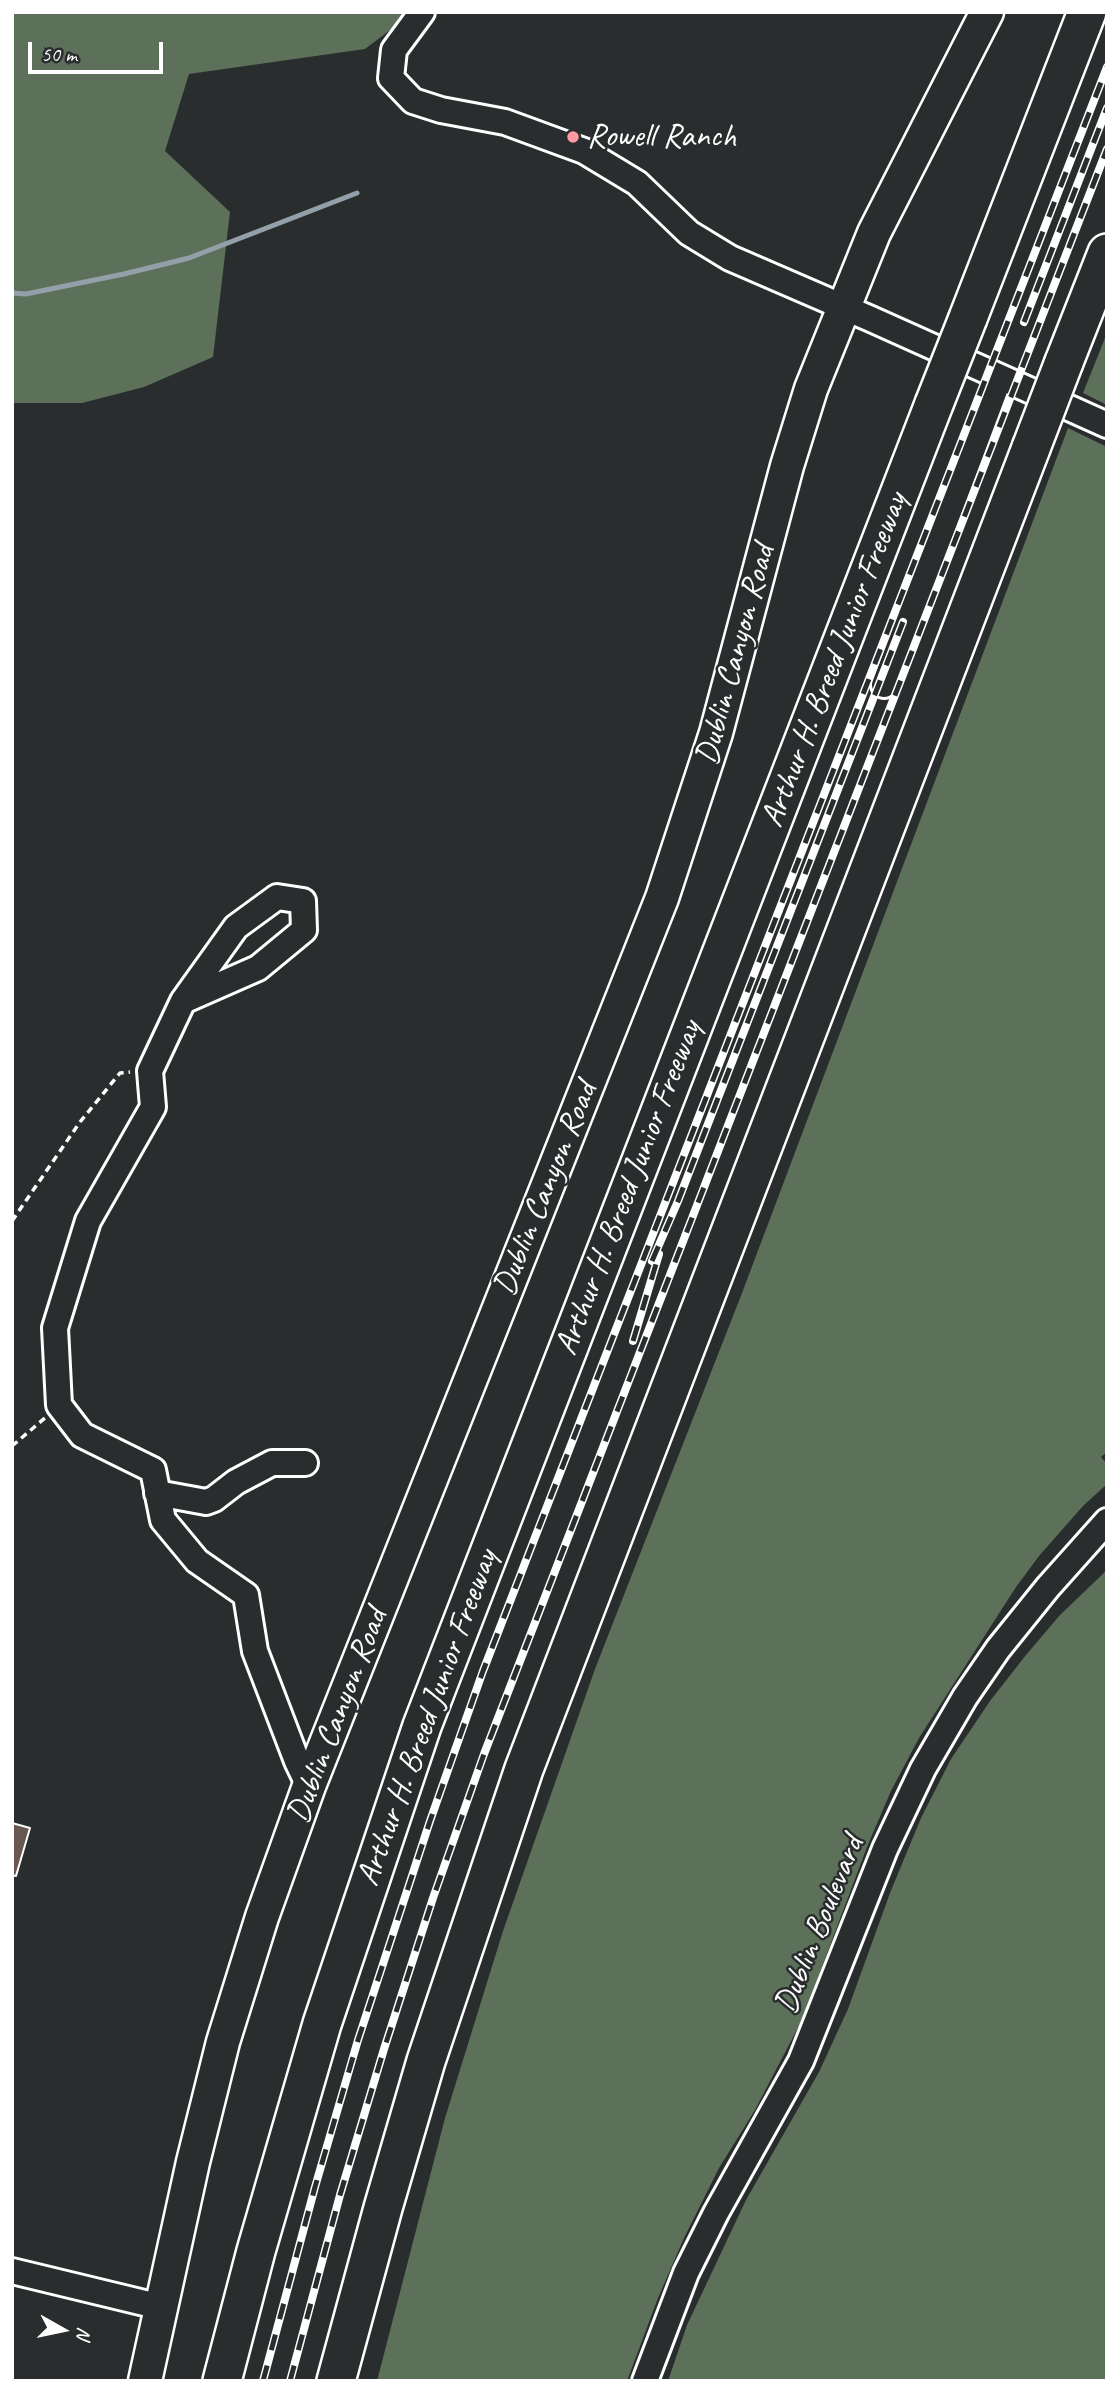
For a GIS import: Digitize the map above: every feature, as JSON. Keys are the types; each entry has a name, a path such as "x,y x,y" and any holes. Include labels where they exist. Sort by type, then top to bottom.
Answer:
{"highway":[{"name":"Arthur H. Breed Junior Freeway","path":"222,2381 259,2238 322,2024 422,1726 1087,12"},
{"path":"336,2381 426,2061 524,1769 1107,253"}],"main road":[{"name":"Dublin Canyon Road","path":"145,2381 193,2162 223,2042 262,1917 309,1786 662,898 716,733 794,439 811,388 880,221 987,12"}],"street":[{"path":"422,12 394,50 391,78 413,101 441,110 505,122 553,138 598,158 637,183 678,223 709,246 747,266 1107,425"},
{"path":"883,685 1000,377"},
{"path":"183,1001 258,968 294,938 303,930 303,901 276,897 236,927 183,1001 150,1071 153,1107 88,1221 55,1328 59,1405 82,1434 152,1470 163,1520 197,1561 246,1595 255,1651 309,1786"},
{"path":"157,1493 206,1502 272,1463 305,1463"},
{"name":"Dublin Boulevard","path":"645,2381 686,2273 716,2213 801,2061 885,1849 923,1769 960,1705 998,1649 1054,1579 1106,1523"},
{"path":"12,2271 161,2307"}],"path":[{"path":"12,1221 80,1122 120,1073 150,1071"},
{"path":"12,1446 59,1405"}],"green space":[{"path":"12,12 414,12 365,49 189,74 165,151 230,212 213,357 144,387 82,403 12,403"},
{"path":"1107,333 1107,405 1083,393"},
{"path":"1068,428 1107,447 1107,1452 1101,1457 1107,1464 1107,1484 1083,1506 1016,1587 919,1738 891,1791 867,1847 802,2020 755,2110 719,2168 684,2238 627,2381 377,2381 445,2118 503,1931 595,1669 742,1293"},
{"path":"1107,1570 1107,2381 668,2381 687,2325 746,2200 819,2072 848,2009 890,1893 921,1818 951,1759 990,1701 1026,1655 1060,1615"}],"building":[{"path":"12,1823 30,1828 16,1876 12,1875"}],"waterway":[{"path":"12,293 26,294 189,258 357,193"}],"railway":[{"path":"263,2381 358,2040 483,1671 1107,67"},
{"path":"1024,322 1107,108"},
{"path":"290,2381 340,2195 384,2049 484,1754 1107,149"},
{"path":"652,1261 678,1201 903,622"},
{"path":"633,1341 659,1254"}],"place":[{"name":"Rowell Ranch","path":"573,137"}]}
